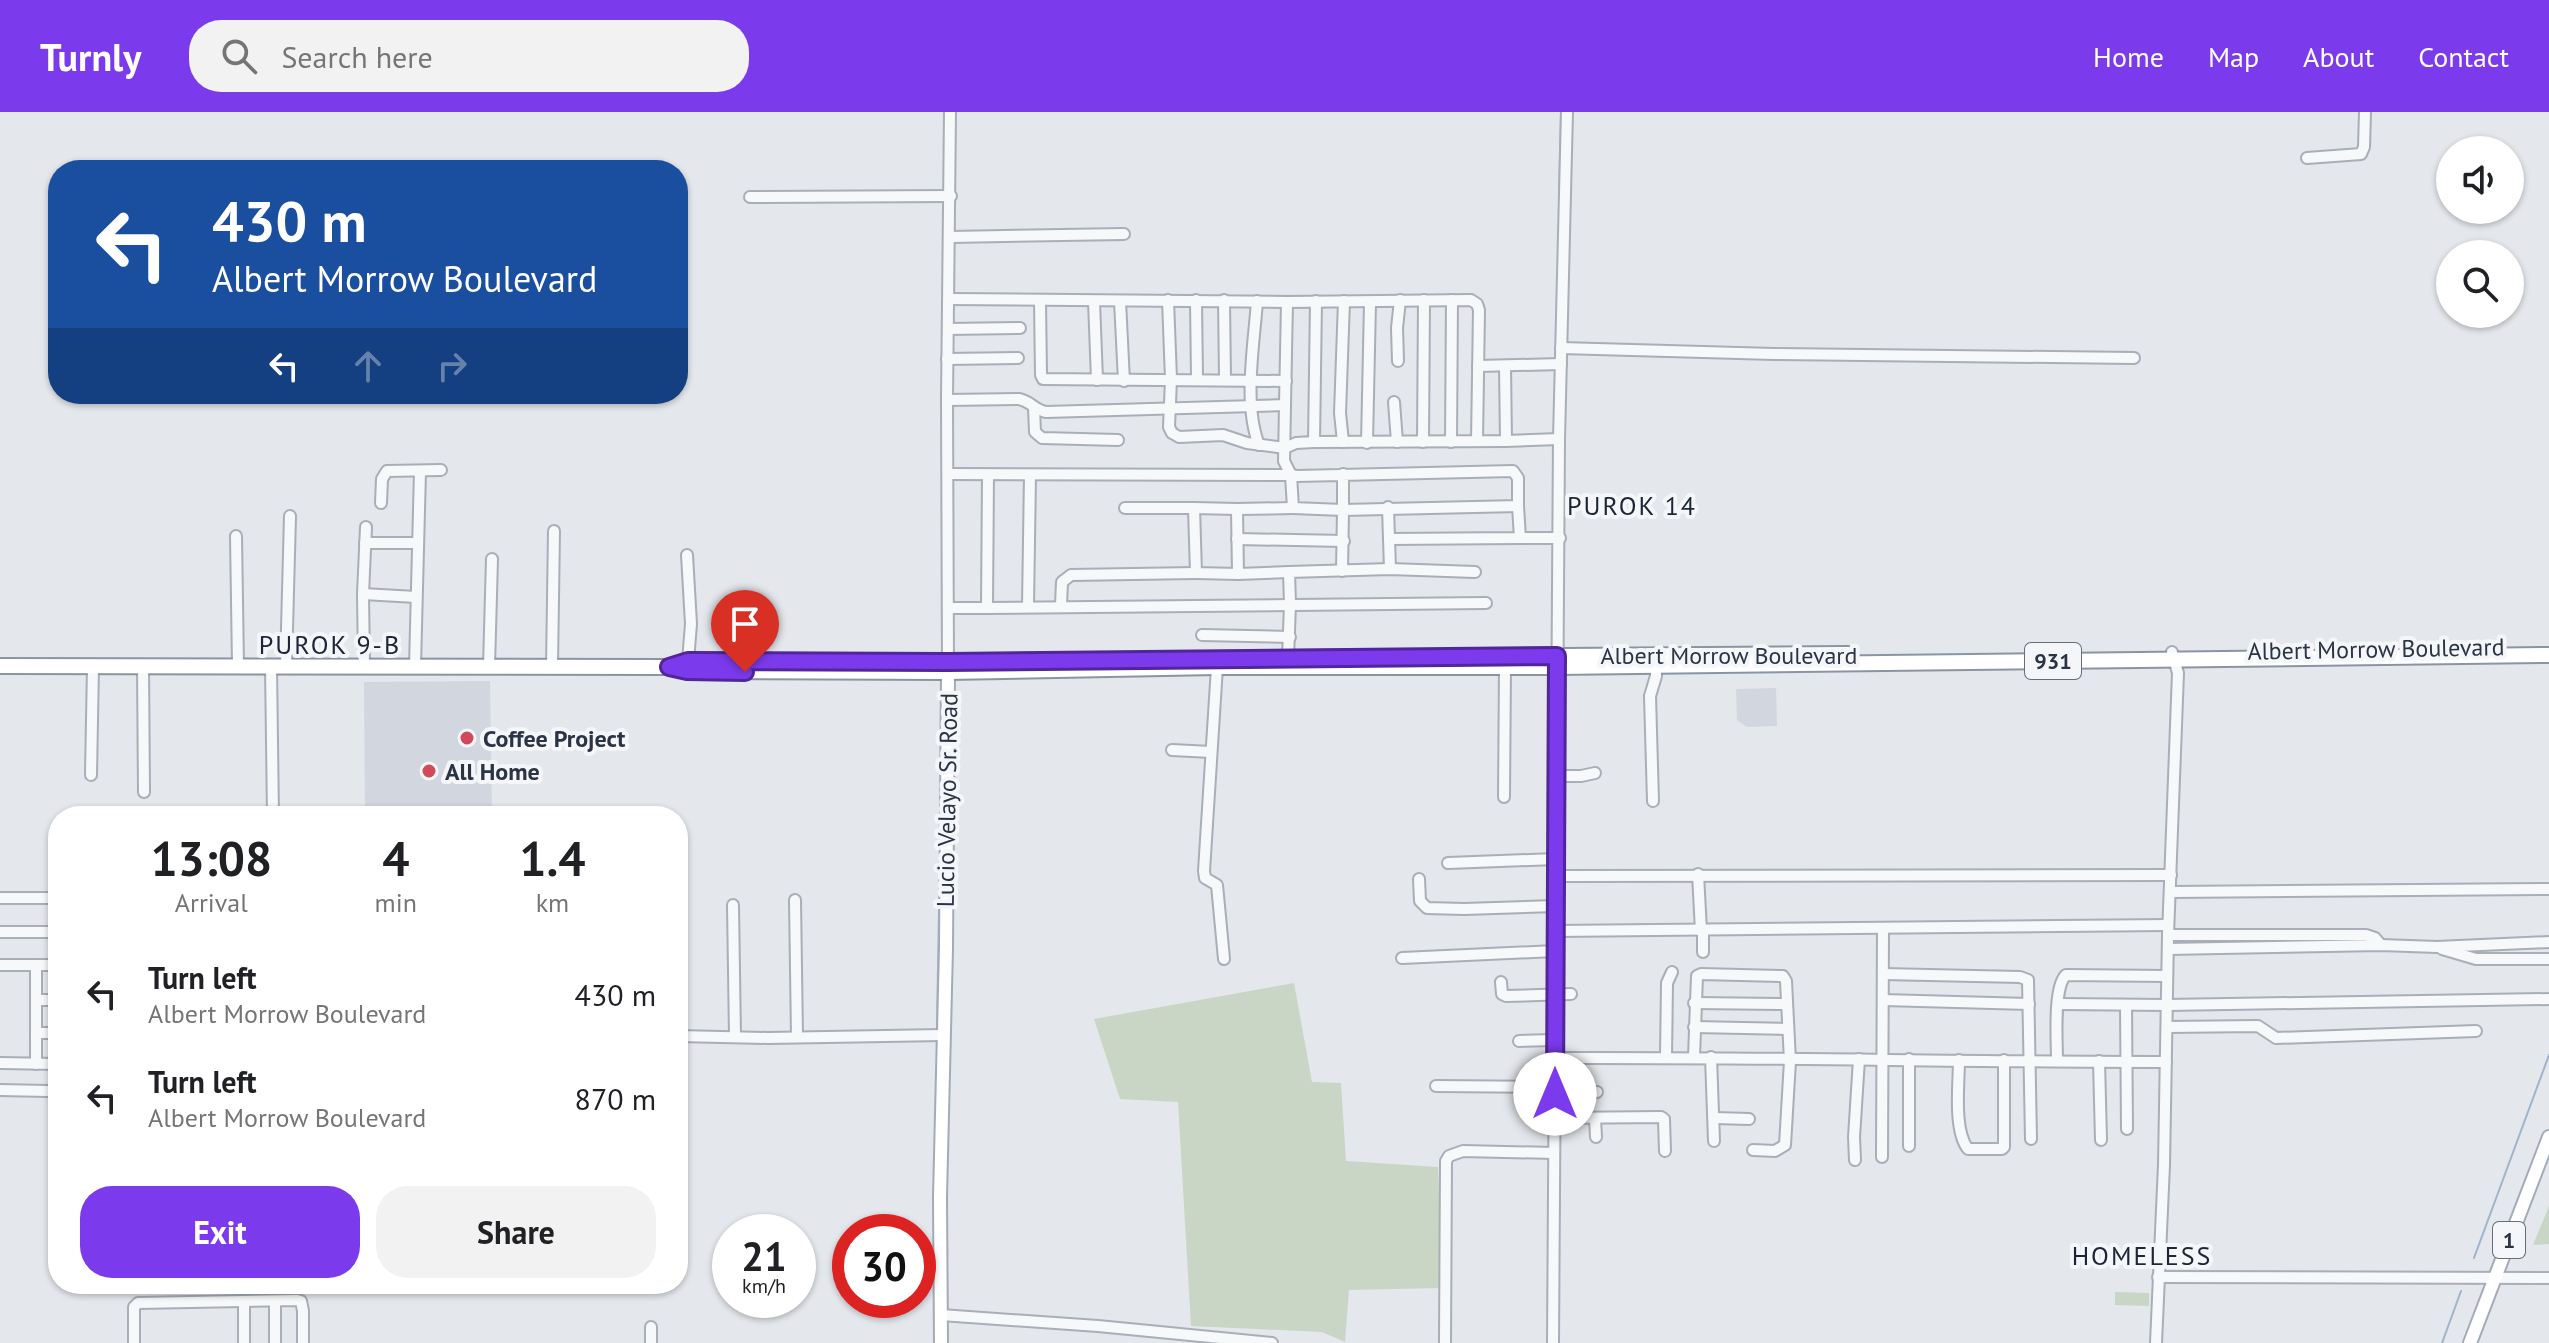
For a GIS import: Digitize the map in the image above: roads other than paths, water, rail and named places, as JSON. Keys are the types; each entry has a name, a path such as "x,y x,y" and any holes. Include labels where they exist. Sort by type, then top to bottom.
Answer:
{"highway":[{"name":"Albert Morrow Boulevard","path":"669,667 688,661 948,667 1505,667 1557,662 1656,666 2549,647"},
{"name":"Albert Morrow Boulevard","path":"0,666 552,666 669,667 687,671 1288,658 1557,662 2549,655"}],"main road":[{"name":"Lucio Velayo Sr. Road","path":"941,1343 940,1197 948,667"},
{"name":"1","path":"2470,1343 2549,1137"}],"street":[{"name":"Lucio Velayo Sr. Road","path":"948,667 950,112"},
{"path":"1553,1343 1559,439 1567,112"},
{"path":"2307,158 2361,154 2365,112"},
{"path":"750,197 951,196"},
{"path":"950,237 1124,234"},
{"path":"949,299 1471,300 1477,304 1477,441"},
{"path":"1168,300 1169,427 1175,436 1223,435 1285,448 1296,443 1314,442 1559,439"},
{"path":"1196,300 1197,379"},
{"path":"1224,300 1225,379"},
{"path":"1398,361 1400,300"},
{"path":"1423,442 1424,300"},
{"path":"1451,442 1452,300"},
{"path":"1040,301 1042,378 1286,381"},
{"path":"1094,301 1097,380"},
{"path":"1120,301 1124,381"},
{"path":"1257,301 1251,407 1259,445"},
{"path":"1314,442 1316,301"},
{"path":"1343,442 1340,413 1344,301"},
{"path":"1287,302 1285,466 1291,475 1293,508"},
{"path":"1367,443 1370,302"},
{"path":"948,329 1020,328"},
{"path":"1561,348 2134,358"},
{"path":"947,359 1018,358"},
{"path":"1478,366 1561,364"},
{"path":"1505,366 1506,441"},
{"path":"947,400 1019,399 1046,412 1285,405"},
{"path":"1394,402 1397,442"},
{"path":"1034,408 1035,432 1042,438 1118,440"},
{"path":"381,503 384,473 391,470 441,470"},
{"path":"415,666 420,471"},
{"path":"948,474 1291,475 1513,471 1518,478 1520,538"},
{"path":"1342,571 1343,474"},
{"path":"987,608 988,475"},
{"path":"1028,606 1030,475"},
{"path":"1125,508 1343,510 1518,506"},
{"path":"1388,507 1390,569"},
{"path":"1194,508 1196,573"},
{"path":"1237,509 1238,574"},
{"path":"286,666 290,516"},
{"path":"364,666 366,527"},
{"path":"552,666 554,531"},
{"path":"236,536 238,666"},
{"path":"1389,539 1560,538"},
{"path":"1237,539 1344,541"},
{"path":"365,543 418,543"},
{"path":"687,555 691,624 688,661"},
{"path":"489,666 492,559"},
{"path":"1061,605 1062,582 1071,575 1390,569 1475,572"},
{"path":"1288,658 1289,572"},
{"path":"363,594 416,597"},
{"path":"948,608 1486,603"},
{"path":"1202,635 1290,637"},
{"path":"2156,1343 2178,673 2174,656"},
{"path":"91,775 93,666"},
{"path":"143,666 144,792"},
{"path":"271,666 273,806"},
{"path":"1653,801 1650,696 1656,666"},
{"path":"1217,667 1204,871 1205,878 1217,885 1224,959"},
{"path":"1504,797 1505,667"},
{"path":"1172,750 1211,752"},
{"path":"1558,776 1595,773"},
{"path":"1448,863 1556,859"},
{"path":"1698,874 1703,952"},
{"path":"1556,876 2171,875"},
{"path":"1419,879 1420,901 1427,908 1555,906"},
{"path":"2170,892 2549,889"},
{"path":"0,898 48,898"},
{"path":"795,900 797,1037"},
{"path":"733,905 735,1037"},
{"path":"1882,1157 1883,929"},
{"path":"1555,931 2168,930 2366,935 2375,938 2381,945"},
{"path":"0,932 48,932"},
{"path":"2168,949 2381,945 2437,947 2549,942"},
{"path":"2474,944 2476,959"},
{"path":"2437,947 2476,959 2549,959"},
{"path":"1402,958 1555,951"},
{"path":"0,965 48,965"},
{"path":"36,965 36,1064"},
{"path":"1666,1057 1667,983 1672,972"},
{"path":"1694,1057 1695,979 1701,974 1782,975 1786,981 1790,1061 1785,1145 1775,1151 1753,1150"},
{"path":"1883,974 2026,978 2029,982 2031,1139"},
{"path":"2057,1060 2060,982 2066,975 2167,976"},
{"path":"1501,982 1502,994 1506,996 1571,994"},
{"path":"2058,1004 2549,999"},
{"path":"36,1000 48,1000"},
{"path":"1883,1000 2029,1004"},
{"path":"1694,1003 1787,1004"},
{"path":"2126,1005 2127,1129"},
{"path":"2167,1027 2250,1025 2262,1028 2276,1038 2476,1031"},
{"path":"1694,1027 1788,1029"},
{"path":"36,1033 48,1033"},
{"path":"688,1036 943,1035"},
{"path":"1519,1041 1554,1040"},
{"path":"1711,1057 1714,1141"},
{"path":"1555,1058 2166,1062"},
{"path":"1855,1160 1859,1059"},
{"path":"1909,1059 1909,1146"},
{"path":"1959,1060 1958,1112 1963,1139 1968,1149 1975,1150 2004,1147 2004,1060"},
{"path":"2099,1061 2101,1140"},
{"path":"0,1063 48,1064"},
{"path":"1436,1086 1597,1092"},
{"path":"0,1090 48,1091"},
{"path":"1555,1118 1661,1117 1664,1119 1665,1151"},
{"path":"1595,1118 1596,1137"},
{"path":"1715,1118 1749,1119"},
{"path":"1445,1343 1446,1161 1449,1156 1463,1151 1554,1153"},
{"path":"2158,1277 2549,1278"},
{"path":"244,1301 244,1343"},
{"path":"275,1301 275,1343"},
{"path":"134,1343 134,1307 138,1303 301,1301 303,1343"},
{"path":"941,1315 1272,1343"},
{"path":"651,1327 651,1343"}],"waterway":[{"path":"1559,198 1561,112"},
{"path":"937,1026 941,798"},
{"path":"937,1040 937,1055"},
{"path":"2474,1258 2549,1055"},
{"path":"2442,1343 2461,1291"}],"place":[{"name":"Coffee Project","path":"467,738"},
{"name":"All Home","path":"429,771"}],"district":[{"name":"PUROK 14","path":"1632,505"},
{"name":"PUROK 9-B","path":"330,644"},
{"name":"HOMELESS","path":"2142,1255"}]}
